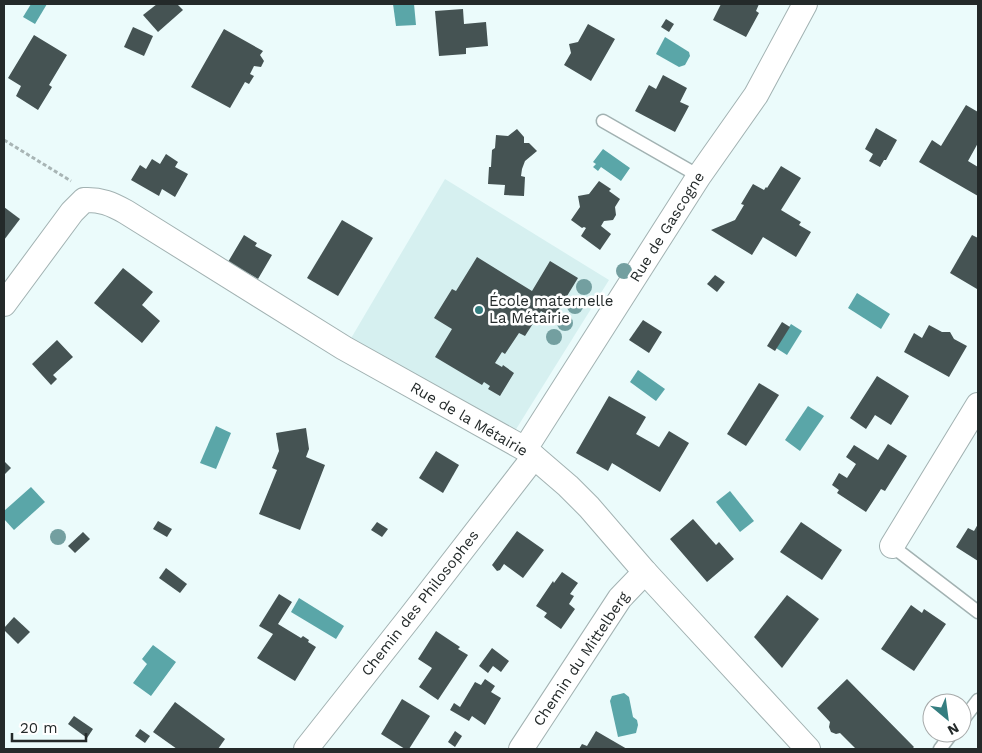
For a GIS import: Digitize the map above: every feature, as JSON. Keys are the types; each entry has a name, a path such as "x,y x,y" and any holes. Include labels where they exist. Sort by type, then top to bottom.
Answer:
{"street":[{"name":"Rue de Gascogne","path":"529,453 699,176 756,95 805,4"},
{"name":"Rue de la Métairie","path":"84,200 95,199 110,203 126,212 344,348 529,453 568,486 589,507 645,572 808,749"},
{"path":"4,304 72,212 84,200"},
{"path":"892,546 978,405"},
{"name":"Chemin des Philosophes","path":"306,749 411,616 529,453"},
{"name":"Chemin du Mittelberg","path":"521,749 620,598 645,572"}],"lane":[{"path":"603,121 699,176"},
{"path":"892,546 978,612"}],"path":[{"path":"4,140 73,182 84,200"}],"shaded area":[{"name":"École maternelle La Métairie","path":"445,179 609,280 513,434 350,340"}],"water":[{"path":"31,4 47,4 35,24 23,17"},
{"path":"393,4 414,4 416,25 396,26"},
{"path":"665,37 689,52 690,56 685,65 679,67 656,54"},
{"path":"603,149 630,168 621,181 601,167 598,171 593,167 596,164 593,162"},
{"path":"857,293 890,314 881,329 848,308"},
{"path":"791,324 802,331 787,355 776,348"},
{"path":"638,370 665,389 656,401 630,382"},
{"path":"808,406 824,416 800,451 785,440"},
{"path":"216,426 231,433 216,469 200,463"},
{"path":"31,487 45,502 14,530 4,519 4,511"},
{"path":"730,491 754,521 740,532 716,502"},
{"path":"299,598 344,626 336,639 291,612"},
{"path":"153,645 176,662 151,696 133,683 147,664 142,659"},
{"path":"624,693 629,697 633,717 637,720 638,725 636,733 618,737 610,701 612,696"}],"building":[{"path":"157,4 177,4 183,10 158,32 143,15"},
{"path":"721,4 759,4 756,11 759,13 746,37 713,20"},
{"path":"463,9 464,24 486,22 488,46 466,48 466,54 439,56 435,11"},
{"path":"666,19 674,24 669,32 661,27"},
{"path":"588,24 615,39 591,81 564,65 571,53 569,44 578,42"},
{"path":"133,27 153,36 144,56 124,47"},
{"path":"224,29 263,51 260,55 264,61 261,67 254,66 250,74 254,76 249,84 245,82 230,108 191,87"},
{"path":"34,35 67,55 49,85 52,87 38,110 16,96 21,86 8,78"},
{"path":"663,75 687,88 680,102 689,106 675,132 635,111 649,85 656,89"},
{"path":"966,105 978,112 978,143 968,161 978,167 978,196 919,162 932,140 941,146"},
{"path":"876,128 897,140 880,167 869,161 873,154 865,149"},
{"path":"517,129 524,137 524,143 529,143 537,151 525,161 522,169 521,176 525,177 524,196 504,195 505,185 488,184 489,167 491,167 492,150 495,148 496,135 508,136"},
{"path":"166,154 178,162 175,167 188,174 175,197 162,189 159,196 131,180 140,165 146,169 152,159 160,164"},
{"path":"781,166 801,178 781,210 801,222 799,225 811,232 796,257 763,237 752,255 711,230 735,220 744,205 741,204 753,184 764,190"},
{"path":"599,181 611,189 609,191 620,199 615,207 616,215 613,220 604,221 601,226 611,234 600,250 581,236 586,228 582,228 571,220 580,207 578,196 589,194"},
{"path":"4,207 20,219 4,240"},
{"path":"342,220 373,238 338,296 307,278"},
{"path":"244,235 257,243 255,246 272,255 258,279 228,262"},
{"path":"972,235 978,238 977,289 950,273"},
{"path":"477,257 532,291 550,261 578,278 553,319 541,311 525,336 519,333 505,354 502,352 495,363 502,367 503,365 514,373 500,396 488,389 490,386 484,382 482,385 435,357 452,329 434,318 452,289 456,291"},
{"path":"123,268 153,292 142,305 160,321 142,343 94,303"},
{"path":"715,275 725,282 717,292 707,284"},
{"path":"643,320 662,332 649,353 629,340"},
{"path":"782,322 790,327 775,351 767,346"},
{"path":"929,325 942,332 950,332 954,339 967,346 949,377 904,352 914,333 922,338"},
{"path":"57,340 73,357 53,375 57,379 51,385 32,364"},
{"path":"877,376 909,396 891,425 875,415 866,429 850,418"},
{"path":"759,383 779,395 746,446 727,434"},
{"path":"609,396 646,417 636,434 659,447 669,431 689,443 660,492 612,463 608,471 576,453"},
{"path":"306,428 309,449 306,457 325,465 300,530 259,514 277,470 272,468 279,451 276,433"},
{"path":"888,444 907,456 885,491 881,489 866,512 837,493 839,490 832,485 839,473 847,478 856,464 846,457 854,445 878,460"},
{"path":"436,451 459,465 443,493 419,478"},
{"path":"4,461 11,468 4,475"},
{"path":"693,519 716,545 719,542 734,559 707,582 670,539"},
{"path":"158,521 172,529 167,537 153,529"},
{"path":"377,522 388,529 382,537 371,530"},
{"path":"801,522 842,550 822,580 780,552"},
{"path":"978,524 978,561 956,547 968,528 974,531"},
{"path":"517,531 544,550 523,578 504,564 497,571 492,565"},
{"path":"83,532 90,539 75,553 68,546"},
{"path":"166,568 187,584 180,593 159,578"},
{"path":"562,572 578,583 570,594 574,596 569,604 575,609 561,629 544,617 547,613 536,606 553,581 554,583"},
{"path":"279,594 292,602 278,624 301,638 303,636 316,647 295,681 257,658 273,634 259,626"},
{"path":"787,595 819,619 782,668 754,637"},
{"path":"911,605 922,613 924,609 946,624 914,671 881,649"},
{"path":"14,617 30,632 18,644 4,630"},
{"path":"436,631 460,647 458,649 468,655 438,700 419,687 432,668 418,659"},
{"path":"492,648 509,661 501,672 493,666 488,673 479,666"},
{"path":"485,679 495,686 491,692 501,698 485,725 472,716 469,721 450,710 454,703 460,707 475,682 481,685"},
{"path":"847,679 914,747 912,749 856,749 840,733 831,732 830,722 817,708"},
{"path":"402,699 430,716 409,749 405,749 381,734"},
{"path":"175,702 225,739 218,749 177,749 153,732"},
{"path":"74,716 93,729 87,738 68,724"},
{"path":"140,729 150,736 145,743 135,736"},
{"path":"455,731 462,736 455,747 448,742"},
{"path":"596,731 627,749 579,749 582,744 587,746"}],"place":[{"name":"École maternelle La Métairie","path":"479,310"}]}
